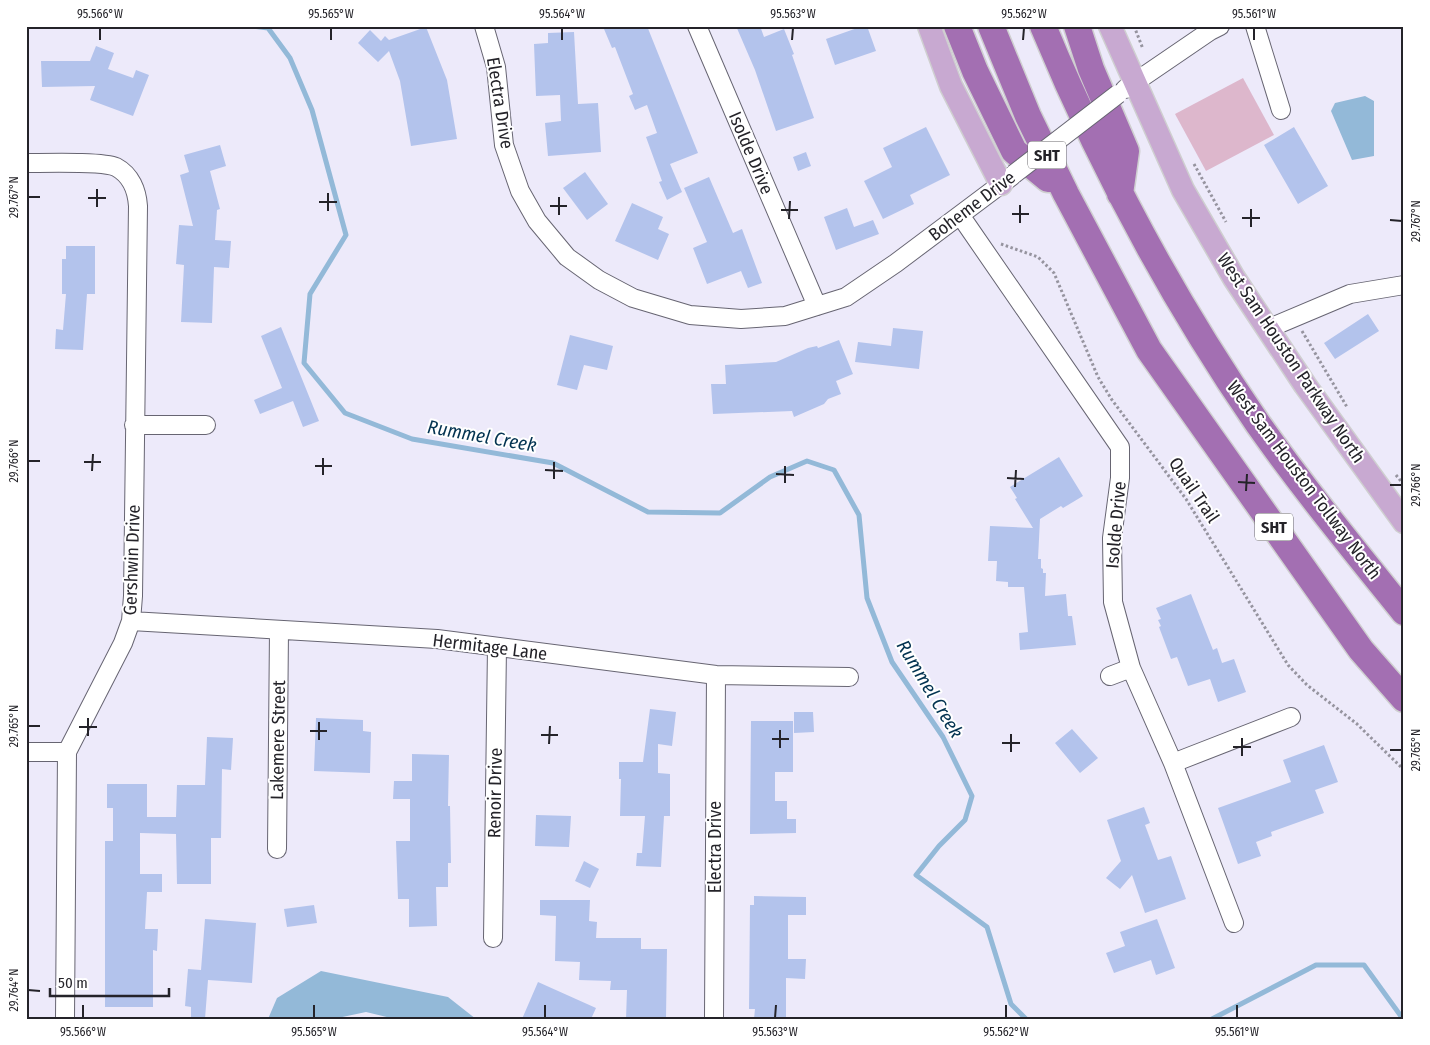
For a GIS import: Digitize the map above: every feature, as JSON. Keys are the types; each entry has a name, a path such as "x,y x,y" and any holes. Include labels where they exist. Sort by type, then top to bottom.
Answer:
{"highway":[{"path":"957,26 975,71 1014,151 1066,194"},
{"name":"SHT","path":"991,26 1028,116 1066,194 1149,350 1362,650 1404,699"},
{"name":"West Sam Houston Tollway North","path":"1043,26 1073,97 1120,194 1180,302 1253,416 1326,514 1404,612"},
{"path":"1078,26 1091,69 1126,151 1120,194"}],"main road":[{"path":"929,26 951,86 1008,179"},
{"name":"West Sam Houston Parkway North","path":"1110,26 1183,190 1234,278 1305,385 1404,522"}],"street":[{"name":"Electra Drive","path":"484,26 496,67 504,145 520,191 538,221 567,257 599,280 633,298 690,315 740,319 785,316 817,306"},
{"name":"Isolde Drive","path":"697,26 817,306"},
{"name":"Boheme Drive","path":"817,306 846,297 896,263 1134,83 1220,26"},
{"path":"1255,26 1281,110"},
{"name":"Gershwin Drive","path":"26,163 97,164 116,167 130,178 137,193 138,206 133,596 131,621 123,643 67,752 65,1019"},
{"name":"Isolde Drive","path":"960,215 1120,448 1120,478 1112,538 1114,602 1131,668 1173,763 1234,922"},
{"path":"1267,328 1350,294 1404,285"},
{"path":"134,425 206,425"},
{"name":"Hermitage Lane","path":"131,621 437,639 716,675 848,677"},
{"name":"Lakemere Street","path":"277,849 279,630"},
{"name":"Renoir Drive","path":"493,938 498,647"},
{"path":"1110,676 1131,668"},
{"name":"Electra Drive","path":"714,1019 716,675"},
{"path":"1173,763 1292,717"},
{"path":"26,752 67,752"}],"path":[{"path":"1134,26 1134,83"},
{"path":"1191,159 1226,224"},
{"name":"Quail Trail","path":"996,241 1038,257 1054,273 1098,377 1112,400 1186,499 1288,665 1307,685 1357,724 1404,770"},
{"path":"1290,319 1302,332 1350,412"},
{"path":"1393,471 1404,485"}],"shaded area":[{"path":"1243,78 1274,135 1206,171 1175,114"}],"water":[{"path":"1365,96 1374,101 1374,156 1352,160 1331,111 1335,103"},
{"path":"321,971 448,997 476,1019 395,1019 366,1012 333,1019 268,1019 277,998"}],"building":[{"path":"612,26 647,26 698,153 670,164 682,192 667,200 659,182 662,181 646,137 657,133 647,105 635,110 629,96 633,94 615,47 612,48 604,29"},
{"path":"736,26 760,26 764,37 784,29 814,118 776,131 755,70"},
{"path":"867,26 876,51 835,65 826,39"},
{"path":"426,27 447,80 457,139 411,146 400,81 389,51 378,62 358,43 370,30 381,41 385,36 389,40"},
{"path":"574,32 578,104 598,103 601,152 548,156 545,123 561,121 560,95 536,96 534,44 548,43 548,33"},
{"path":"96,46 114,53 108,69 133,78 136,70 149,75 133,116 90,100 95,86 42,87 41,61 90,61"},
{"path":"926,127 950,175 910,195 914,204 883,219 864,181 892,167 883,148"},
{"path":"1294,127 1328,186 1298,204 1264,145"},
{"path":"220,145 226,166 210,171 220,209 217,210 215,240 231,241 229,268 214,267 212,323 181,322 184,265 176,264 179,225 193,226 180,175 189,172 184,155"},
{"path":"806,152 811,166 798,171 793,157"},
{"path":"585,172 608,204 587,220 563,188"},
{"path":"709,177 733,233 742,229 762,283 748,288 741,271 707,284 693,248 707,242 684,188"},
{"path":"632,203 663,217 658,229 669,234 658,260 615,241"},
{"path":"847,208 854,227 873,220 879,234 836,250 824,217"},
{"path":"66,246 95,246 95,294 87,294 83,350 55,349 56,329 63,330 66,294 62,294 62,259 66,259"},
{"path":"1368,314 1379,331 1335,359 1324,343"},
{"path":"281,327 319,421 303,427 293,401 260,414 254,400 282,388 261,336"},
{"path":"893,328 923,331 919,369 855,362 858,342 891,346"},
{"path":"570,335 613,346 607,370 584,365 577,390 557,385"},
{"path":"839,340 853,374 836,381 841,394 828,399 824,404 794,417 792,411 713,414 711,384 726,384 725,365 776,362 808,348 817,346 818,348"},
{"path":"1059,457 1083,496 1063,508 1061,506 1040,519 1038,559 1041,559 1043,573 1046,573 1045,596 1066,594 1068,616 1072,616 1076,645 1020,650 1019,633 1028,632 1024,587 1008,587 1008,582 996,581 997,561 988,561 990,526 1033,528 1015,499 1017,498 1010,487"},
{"path":"1191,594 1213,650 1217,648 1222,663 1234,659 1246,692 1218,702 1210,679 1188,686 1177,657 1171,659 1159,627 1161,626 1158,620 1161,619 1156,608"},
{"path":"650,709 676,712 672,746 658,744 658,773 670,774 670,816 664,816 661,867 636,866 637,853 642,853 645,816 620,816 621,779 619,779 619,762 643,762"},
{"path":"794,712 813,712 814,732 794,733"},
{"path":"316,718 363,720 363,731 371,732 370,773 314,771"},
{"path":"751,721 793,721 793,772 775,772 775,801 787,801 787,819 796,819 796,833 750,834"},
{"path":"1072,729 1098,758 1080,773 1055,743"},
{"path":"207,737 233,738 231,770 222,769 221,838 211,838 211,884 177,884 176,834 140,833 140,874 162,874 162,892 147,892 145,929 158,929 157,951 153,950 153,1007 105,1007 105,841 113,841 113,808 107,808 107,784 147,784 147,817 176,817 177,785 205,785"},
{"path":"1324,745 1338,782 1315,790 1324,813 1271,832 1272,836 1256,842 1261,856 1238,864 1218,808 1291,782 1283,760"},
{"path":"412,754 449,755 448,806 450,806 451,863 448,863 448,887 436,887 437,926 409,927 409,899 398,899 396,841 410,841 410,799 393,799 394,781 412,781"},
{"path":"1144,807 1150,823 1145,825 1158,860 1171,856 1186,899 1145,913 1132,875 1120,889 1106,878 1121,861 1107,820"},
{"path":"536,815 571,816 569,847 535,846"},
{"path":"584,861 599,869 590,888 575,881"},
{"path":"754,896 806,897 806,915 788,915 788,959 806,959 805,979 786,978 786,1019 754,1019 755,1009 749,1009 750,905 754,905"},
{"path":"540,900 590,900 589,921 597,922 596,938 641,938 641,949 667,949 666,1019 626,1019 627,990 610,990 611,981 579,980 580,962 555,961 556,916 540,915"},
{"path":"314,905 317,923 287,927 284,909"},
{"path":"205,919 256,923 252,983 208,980 205,1019 191,1019 191,1007 185,1006 188,969 201,970"},
{"path":"1157,919 1175,968 1156,975 1151,960 1114,973 1106,953 1125,946 1120,932"},
{"path":"538,982 596,1008 591,1019 522,1019"}],"waterway":[{"name":"Rummel Creek","path":"252,26 268,28 290,58 312,110 346,235 310,294 304,363 345,413 412,439 553,463 648,512 720,513 770,477 807,461 834,470 859,515 867,598 892,662 943,737 972,796 965,820 939,846 916,875 987,927 1011,1004 1026,1019"},
{"name":"Rummel Creek","path":"1212,1019 1316,965 1364,965 1403,1019"}]}
